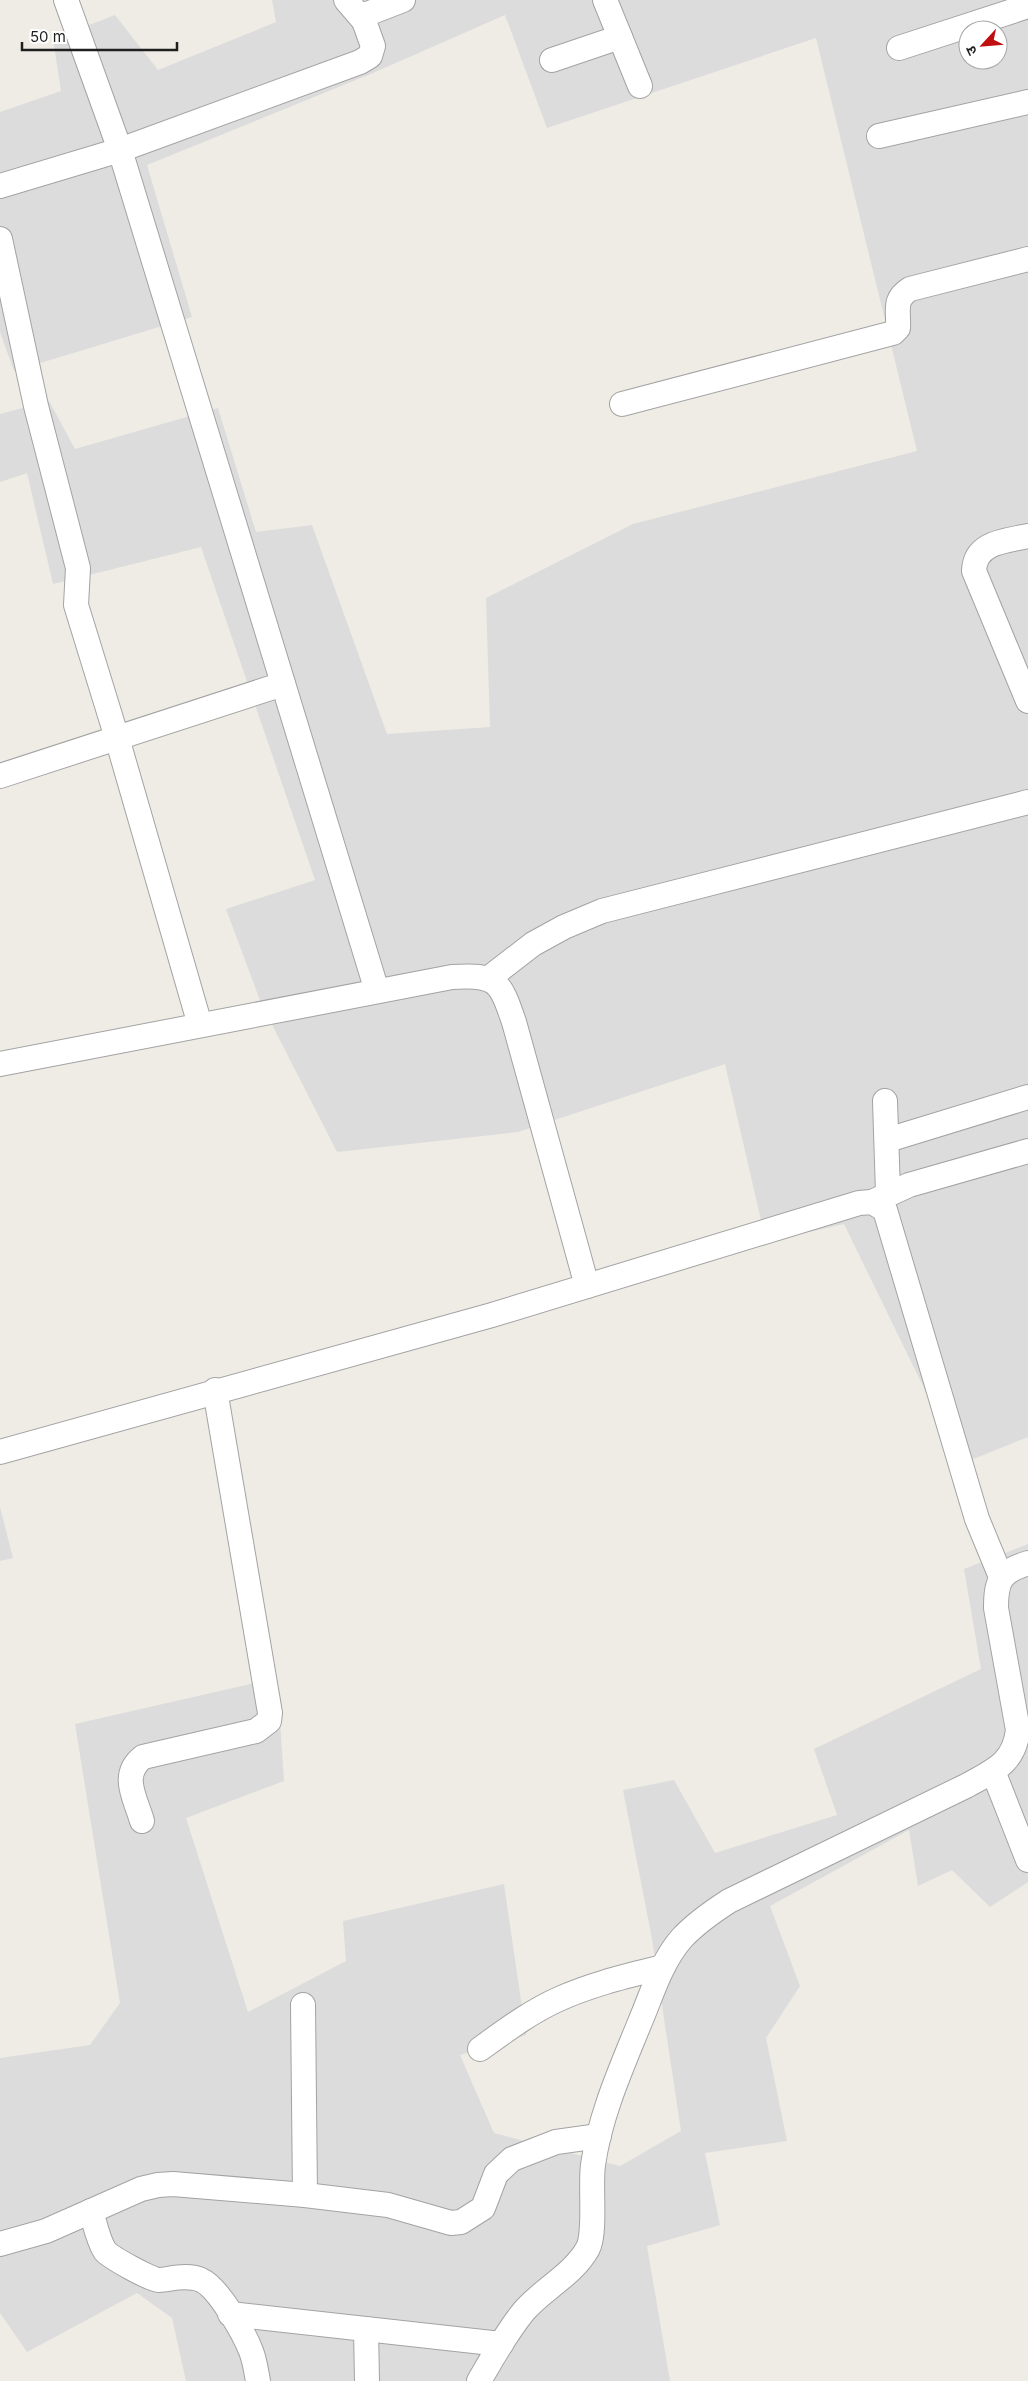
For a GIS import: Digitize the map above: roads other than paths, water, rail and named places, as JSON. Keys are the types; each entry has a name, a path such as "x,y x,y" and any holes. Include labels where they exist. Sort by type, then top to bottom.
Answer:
{"street":[{"path":"66,0 120,150 377,991"},
{"path":"0,186 120,150 360,62 370,56 373,46 364,21 346,0"},
{"path":"364,21 367,14 403,0"},
{"path":"605,0 640,86"},
{"path":"899,48 1028,6"},
{"path":"552,60 620,38"},
{"path":"879,136 1028,102"},
{"path":"0,239 36,406 78,568 76,605 117,738 200,1025"},
{"path":"622,404 893,333 898,328 897,302 902,294 910,289 1028,259"},
{"path":"1028,536 994,543 978,553 974,561 974,571 1028,701"},
{"path":"0,776 283,684"},
{"path":"489,978 533,944 564,927 602,911 1028,802"},
{"path":"0,1064 452,976 476,975 489,978 506,997 587,1286"},
{"path":"894,1138 1028,1097"},
{"path":"885,1101 880,1198 984,1540 1001,1577"},
{"path":"0,1452 215,1390 492,1315 880,1198 930,1179 1028,1151"},
{"path":"142,1821 130,1774 138,1761 143,1757 256,1731 269,1721 270,1713 215,1390"},
{"path":"479,2381 501,2344 524,2311 542,2292 574,2267 589,2246 593,2168 608,2104 662,1967 681,1939 704,1917 729,1901 993,1771 1011,1756 1022,1743 996,1608 996,1590 1001,1577 1012,1569 1028,1563"},
{"path":"993,1771 1028,1860"},
{"path":"480,2049 534,2012 559,1999 620,1977 662,1967"},
{"path":"303,2005 305,2196"},
{"path":"0,2244 46,2231 141,2189 158,2185 205,2186 388,2205 410,2210 440,2221 461,2222 483,2208 496,2174 512,2159 556,2142 599,2136"},
{"path":"91,2211 102,2244 111,2256 148,2278 201,2280 221,2300 251,2352 258,2381"},
{"path":"230,2314 501,2344"},
{"path":"366,2329 367,2381"}]}
